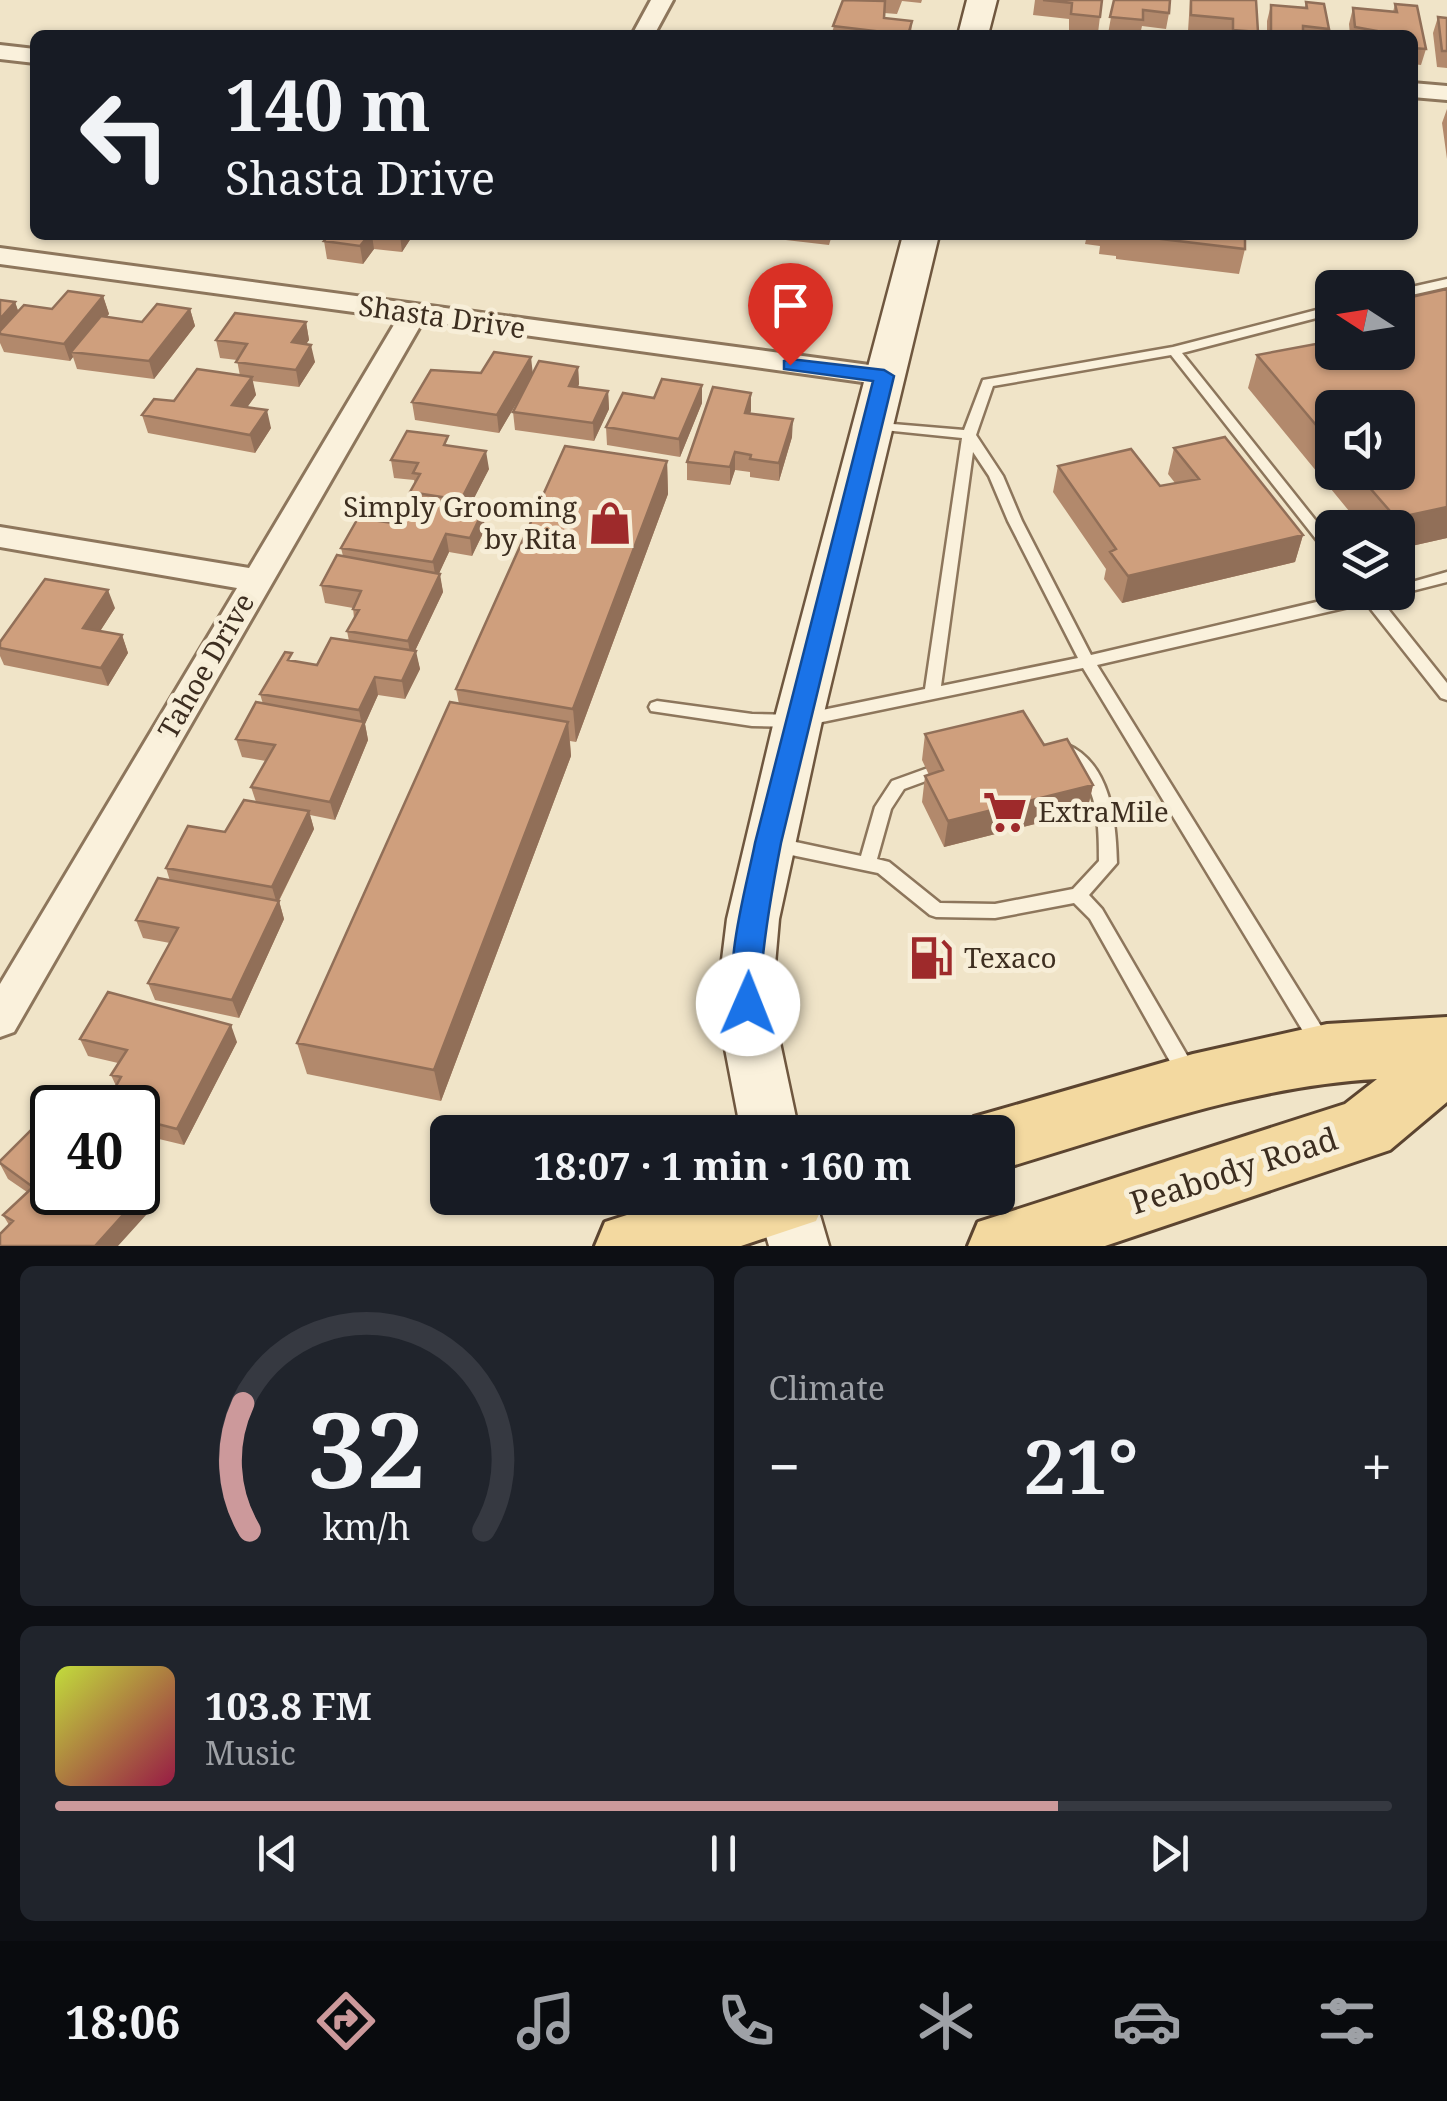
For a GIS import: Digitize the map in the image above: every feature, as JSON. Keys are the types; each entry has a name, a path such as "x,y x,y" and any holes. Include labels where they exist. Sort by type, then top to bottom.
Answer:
{"main road":[{"path":"1015,1134 1193,1084 1327,1054 1447,1046"},
{"name":"Peabody Road","path":"1003,1246 1366,1128 1447,1062"},
{"path":"630,1246 768,1215"}],"street":[{"path":"646,30 662,0"},
{"path":"973,30 982,0"},
{"path":"0,52 30,55"},
{"path":"1418,91 1447,93"},
{"path":"767,1115 750,1033 747,976 768,843 920,240"},
{"name":"Shasta Drive","path":"0,256 884,376"},
{"name":"Tahoe Drive","path":"0,1020 414,313"},
{"path":"0,537 257,580"}],"lane":[{"path":"1415,290 1447,282"},
{"path":"932,694 969,435 988,383 1174,350 1315,314"},
{"path":"1174,350 1315,528"},
{"path":"873,424 969,435"},
{"path":"969,435 996,476 1014,521 1087,662 1327,1054"},
{"path":"1415,586 1447,578"},
{"path":"657,707 798,722 1087,662 1315,608"},
{"path":"1380,610 1447,694"},
{"path":"768,843 883,867 936,910 995,911 1078,895 1108,863 1104,802 1089,772 1069,750 1050,748"},
{"path":"867,864 883,807 890,796 898,785 928,774"},
{"path":"1078,895 1096,914 1193,1084"}],"building":[{"path":"843,0 885,1 884,18 912,21 909,30 833,26"},
{"path":"1043,0 1102,0 1100,17 1071,14 1072,3"},
{"path":"1114,0 1170,0 1169,13 1143,10 1143,20 1110,17"},
{"path":"1191,0 1256,0 1258,30 1233,30 1233,19 1191,15"},
{"path":"1306,2 1324,4 1329,29 1303,26 1303,30 1271,30 1271,5 1307,8"},
{"path":"1395,4 1417,6 1426,49 1418,48 1418,30 1355,27 1353,8 1397,12"},
{"path":"1438,17 1447,18 1447,51 1442,51"},
{"path":"325,240 365,240 360,246"},
{"path":"1170,240 1245,240 1245,249"},
{"path":"1447,289 1447,507 1415,514 1415,510 1389,510 1372,490 1415,490 1415,390 1315,390 1315,424 1257,355 1315,344 1315,370 1415,370 1415,296"},
{"path":"68,291 103,296 64,344 0,334 24,305 52,309"},
{"path":"0,300 15,302 0,319"},
{"path":"157,304 190,309 149,361 71,352 101,316 142,322"},
{"path":"235,313 306,322 292,342 311,345 296,370 236,362 247,344 216,340"},
{"path":"494,352 531,357 497,415 412,402 431,370 481,373"},
{"path":"539,361 578,367 569,386 608,391 593,423 513,412"},
{"path":"197,369 252,377 232,405 267,410 250,435 142,415 154,399 174,401"},
{"path":"662,379 702,385 679,439 606,427 623,393 654,398"},
{"path":"713,387 751,393 745,413 793,419 779,463 750,459 751,455 735,452 730,467 687,462"},
{"path":"407,431 448,436 444,445 486,451 461,500 410,492 420,474 413,473 418,463 391,460"},
{"path":"1225,437 1303,535 1128,576 1110,552 1116,549 1058,466 1131,449 1160,486 1199,479 1174,448"},
{"path":"565,446 667,461 573,709 456,689"},
{"path":"405,500 483,511 470,538 446,534 433,562 341,548 358,518 392,523"},
{"path":"337,555 440,574 408,641 347,631 359,610 353,609 361,591 321,585"},
{"path":"45,579 108,590 83,628 122,635 101,668 0,648 0,642"},
{"path":"331,638 416,651 402,681 375,677 359,710 260,694 285,652 292,653 288,660 317,665"},
{"path":"256,702 364,722 330,802 251,787 275,745 236,739"},
{"path":"450,702 568,722 434,1070 297,1043"},
{"path":"1023,711 1044,745 1067,739 1093,785 948,821 925,776 943,770 925,734"},
{"path":"244,800 309,811 272,887 166,868 188,826 225,832"},
{"path":"158,878 279,901 232,1000 148,983 178,928 136,920"},
{"path":"108,992 231,1025 177,1129 160,1125 160,1085 117,1085 121,1077 111,1075 127,1050 80,1039"},
{"path":"30,1131 30,1185 0,1161"},
{"path":"30,1190 30,1215 123,1215 95,1246 0,1246 0,1234 13,1221 3,1215"}],"place":[{"name":"Simply Grooming by Rita","path":"610,523"},
{"name":"ExtraMile","path":"1005,812"},
{"name":"Texaco","path":"931,958"}],"route":[{"path":"748,1004 753,920 768,843 884,376 790,365"}]}
